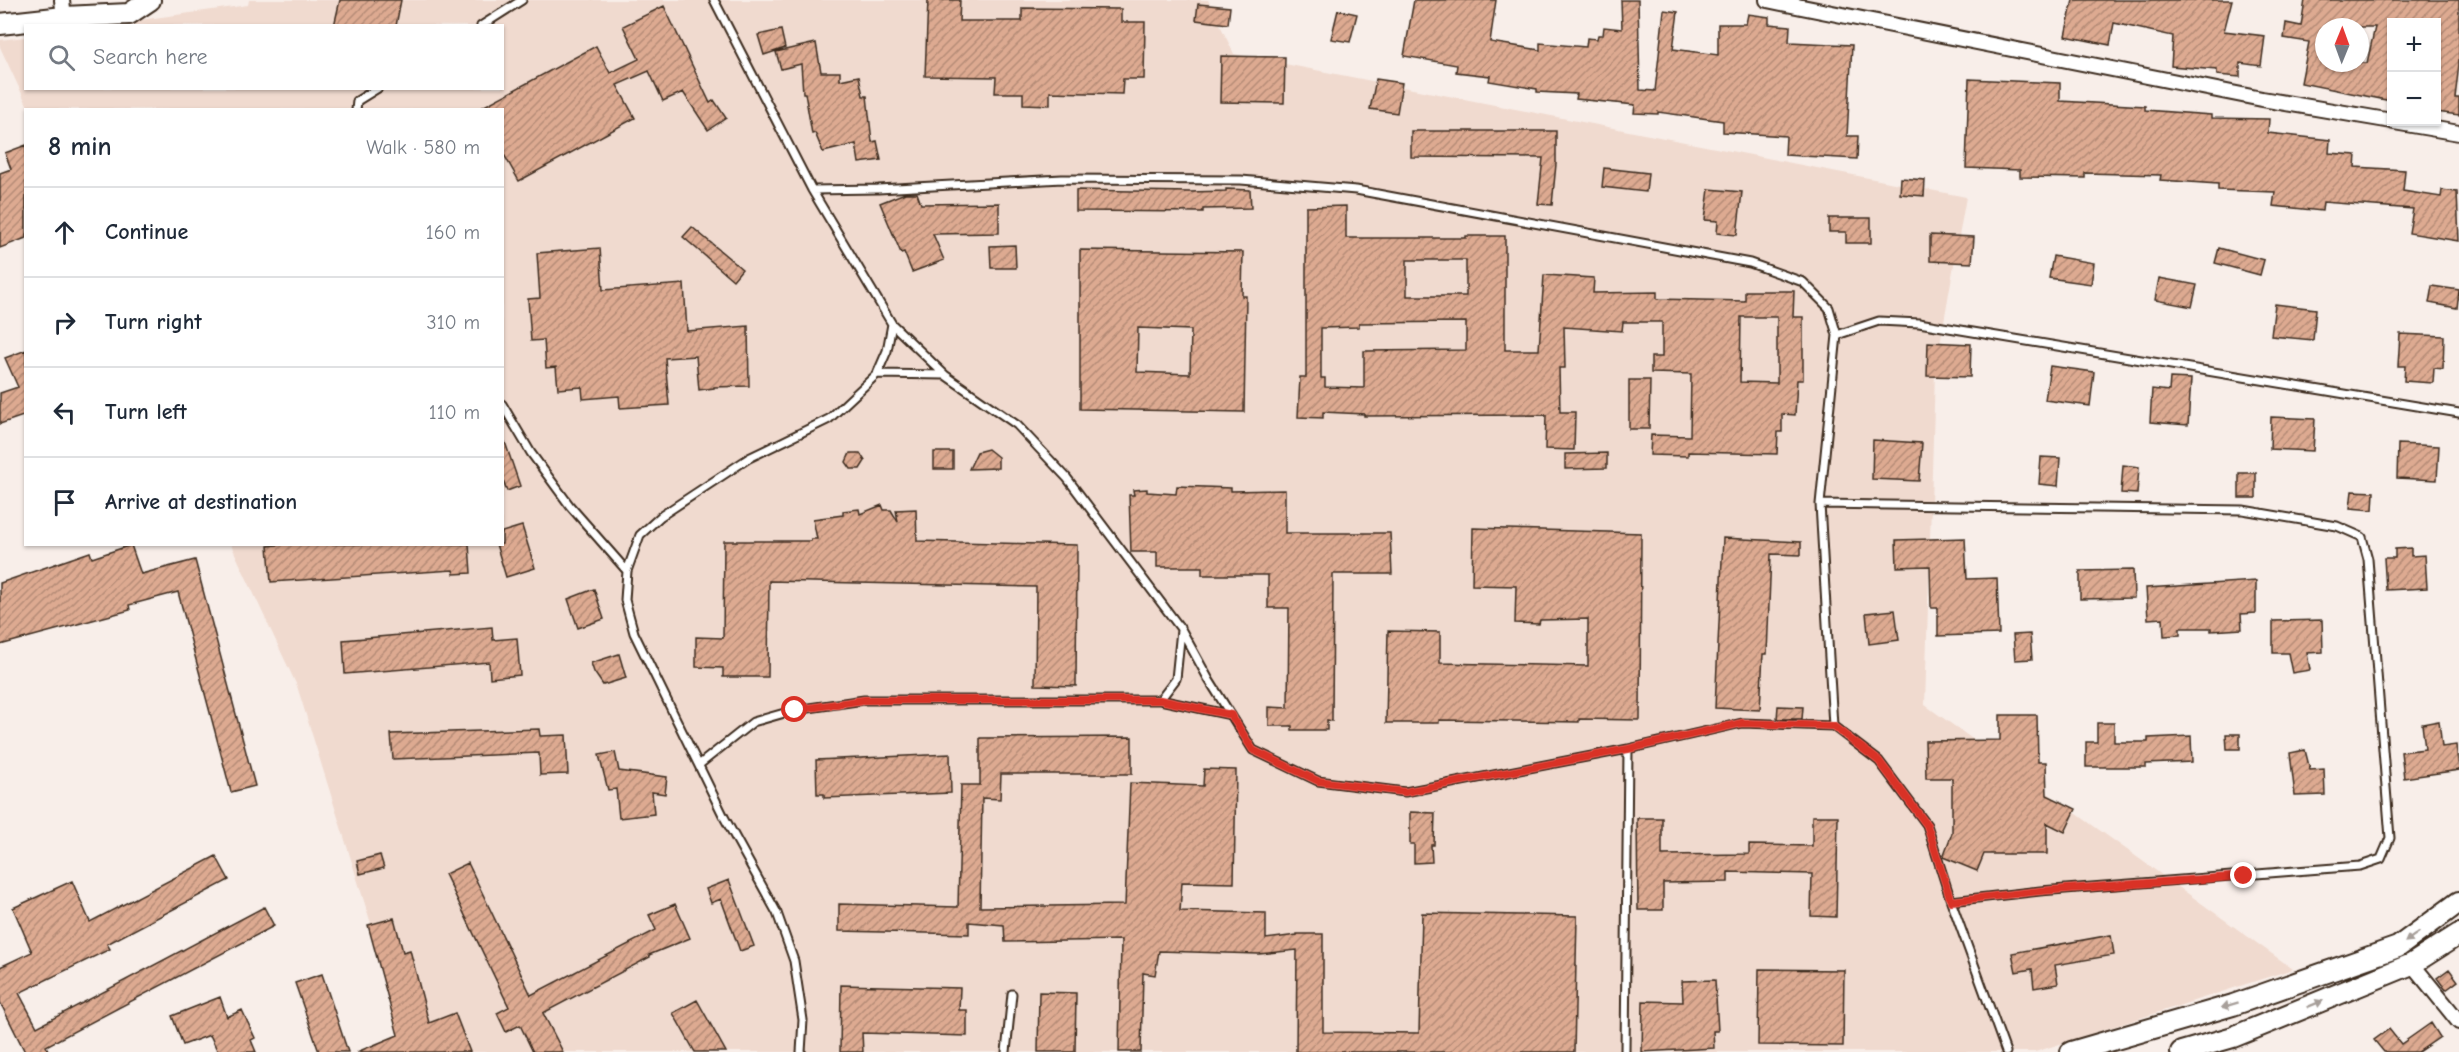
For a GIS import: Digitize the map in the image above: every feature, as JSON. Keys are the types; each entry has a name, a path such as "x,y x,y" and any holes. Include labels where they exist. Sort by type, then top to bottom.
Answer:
{"street":[{"path":"0,24 63,8 129,14 150,0"},
{"path":"1767,0 2262,99 2387,120"},
{"path":"2423,126 2459,132"},
{"path":"2071,1052 2233,1005 2398,946 2459,902"},
{"path":"2181,1052 2233,1045 2412,964 2459,934"},
{"path":"2412,964 2459,1022"}],"lane":[{"path":"484,24 522,0"},
{"path":"714,0 812,190 892,324 945,375 1017,425 1067,478 1181,629 1209,680 1253,750 1318,781 1405,792 1628,749 1742,723 1833,726 1879,761 1927,825 1951,901 2006,1052"},
{"path":"356,108 357,102 375,90"},
{"path":"812,190 878,189 1062,179 1241,180 1356,190 1750,263 1803,282 1828,308 1837,335 1820,504 1833,726"},
{"path":"1837,335 1879,321 1918,323 2459,413"},
{"path":"801,1052 803,1020 794,961 777,913 724,817 634,633 625,600 627,571 640,535 661,516 749,458 829,419 877,374 887,351 892,324"},
{"path":"877,374 945,375"},
{"path":"504,407 531,453 570,506 627,571"},
{"path":"1820,504 2243,510 2337,526 2362,537 2368,559 2390,838 2381,859 2360,866 2040,891 1951,901"},
{"path":"1160,700 1176,679 1181,629"},
{"path":"700,764 753,722 795,710 864,700 1160,700 1231,715"},
{"path":"1624,1052 1628,749"},
{"path":"1006,1052 1012,994"}],"shaded area":[{"path":"249,0 1208,0 1234,54 1966,197 1935,372 1925,705 2293,969 2035,1052 411,1052 297,686 231,546 504,546 504,108 29,108 0,47 0,40 24,37 24,90 504,90 504,24 111,24 248,5"}],"building":[{"path":"340,0 401,0 396,24 334,24"},
{"path":"928,0 960,0 959,21 1022,21 1022,8 1121,9 1121,22 1145,22 1144,79 1123,79 1122,94 1050,92 1050,105 1023,104 1023,93 995,93 996,77 925,76"},
{"path":"1414,0 1496,0 1490,42 1540,50 1540,43 1586,47 1587,38 1597,39 1598,35 1603,35 1604,27 1622,29 1621,0 1638,0 1640,90 1655,91 1664,10 1678,12 1673,49 1718,55 1718,24 1746,24 1748,14 1769,17 1769,24 1790,26 1789,42 1852,45 1847,136 1858,136 1857,159 1785,155 1786,136 1723,132 1723,121 1658,112 1658,114 1634,113 1635,105 1576,99 1577,94 1537,92 1537,89 1489,81 1490,76 1456,72 1457,65 1404,56"},
{"path":"2073,0 2232,0 2224,31 2265,36 2261,66 2240,63 2240,77 2217,75 2217,70 2171,66 2173,36 2114,23 2110,45 2065,36"},
{"path":"2305,0 2459,0 2459,64 2455,98 2459,98 2459,115 2441,113 2441,18 2387,18 2387,100 2301,83 2309,42 2284,38 2286,23 2301,26"},
{"path":"1198,4 1230,7 1228,24 1196,20"},
{"path":"664,6 710,103 714,100 726,118 708,130 683,92 663,101 649,71 617,85 635,118 519,181 504,155 504,108 481,108 596,46 610,73 639,59 623,26"},
{"path":"1338,10 1357,14 1350,42 1331,39"},
{"path":"781,30 785,48 764,55 758,35"},
{"path":"816,43 821,72 840,72 840,80 859,76 863,96 867,96 872,142 877,141 881,160 859,163 856,144 823,152 815,133 812,134 805,93 803,93 801,64 781,69 776,52"},
{"path":"1221,56 1285,57 1284,103 1220,102"},
{"path":"1376,79 1402,83 1397,113 1370,109"},
{"path":"1969,79 2060,83 2060,101 2145,106 2145,110 2211,115 2211,118 2269,119 2268,133 2330,140 2329,153 2356,155 2355,167 2405,170 2403,191 2441,197 2442,190 2457,192 2459,241 2409,233 2413,209 2323,202 2322,211 2273,206 2275,192 2218,190 2218,184 2160,180 2161,175 2085,173 2085,178 2020,177 2020,170 1966,168"},
{"path":"1411,131 1556,131 1552,205 1538,204 1543,158 1411,157"},
{"path":"24,146 24,239 0,248 0,173 11,169 5,153"},
{"path":"1604,168 1648,173 1646,192 1602,187"},
{"path":"1901,178 1925,180 1924,196 1900,194"},
{"path":"1226,189 1250,190 1251,208 1203,209 1203,212 1076,211 1076,190 1190,192 1226,191"},
{"path":"1709,189 1742,192 1737,235 1717,233 1718,221 1705,220"},
{"path":"905,193 917,193 921,204 999,203 999,233 933,234 944,260 912,272 904,252 901,253 880,203"},
{"path":"1346,206 1346,238 1505,236 1505,350 1539,350 1544,275 1594,278 1593,293 1657,292 1657,299 1745,301 1745,291 1794,291 1793,317 1803,317 1803,380 1797,380 1795,415 1782,414 1782,432 1778,432 1777,454 1688,452 1688,456 1650,455 1651,435 1690,436 1691,374 1651,373 1651,357 1662,357 1662,322 1623,322 1622,331 1564,327 1565,368 1559,368 1560,412 1575,412 1574,450 1545,449 1546,415 1364,416 1364,414 1323,412 1323,418 1298,417 1300,377 1306,377 1306,207","holes":["1407,260 1466,260 1466,296 1407,296","1741,317 1777,317 1777,383 1740,382","1466,322 1466,350 1364,351 1364,388 1325,387 1325,378 1321,378 1321,328 1359,327 1359,323"]},
{"path":"1829,218 1871,218 1871,243 1846,243 1846,232 1829,232"},
{"path":"692,227 742,269 733,280 683,237"},
{"path":"1930,235 1974,237 1972,263 1930,261"},
{"path":"1015,245 1016,268 991,268 990,246"},
{"path":"600,248 603,290 684,284 687,331 748,326 749,386 699,390 696,356 665,358 669,405 620,408 619,396 583,399 582,387 558,389 556,367 546,368 544,340 531,341 528,299 540,298 537,253"},
{"path":"2219,248 2264,260 2260,275 2215,263"},
{"path":"1080,250 1243,252 1242,296 1246,296 1244,412 1080,409","holes":["1138,328 1191,330 1190,374 1137,372"]},
{"path":"2053,256 2094,263 2091,284 2049,278"},
{"path":"2159,278 2197,285 2192,307 2155,300"},
{"path":"2432,286 2459,290 2457,308 2429,303"},
{"path":"2275,304 2316,309 2313,340 2271,336"},
{"path":"2400,334 2444,336 2443,369 2434,368 2433,383 2404,381 2405,366 2398,366"},
{"path":"1928,342 1971,344 1970,377 1927,376"},
{"path":"24,351 24,416 0,424 0,393 18,387 5,358"},
{"path":"2050,366 2094,372 2090,406 2045,400"},
{"path":"2170,378 2191,379 2188,425 2150,422 2152,389 2169,391"},
{"path":"1629,380 1650,380 1649,429 1629,429"},
{"path":"2271,417 2315,419 2313,451 2270,449"},
{"path":"1873,440 1922,443 1919,481 1872,479"},
{"path":"504,442 520,486 507,491 504,483"},
{"path":"2398,444 2439,446 2437,480 2397,478"},
{"path":"988,449 998,457 998,468 969,469 977,452"},
{"path":"934,452 953,452 953,469 934,469"},
{"path":"850,453 860,453 865,461 860,469 851,469 846,462"},
{"path":"1607,453 1607,468 1565,469 1565,454"},
{"path":"2041,457 2060,458 2058,486 2039,484"},
{"path":"2123,465 2139,467 2137,494 2121,493"},
{"path":"2239,473 2256,473 2256,498 2239,498"},
{"path":"1177,486 1231,488 1231,491 1285,490 1285,533 1390,533 1392,574 1333,574 1332,721 1327,720 1327,730 1292,730 1292,726 1269,726 1269,707 1288,708 1289,608 1268,608 1268,575 1202,575 1202,567 1157,567 1157,552 1131,552 1129,495 1134,495 1133,490 1147,489 1147,492 1176,494"},
{"path":"2352,491 2374,492 2373,510 2350,508"},
{"path":"882,505 884,510 891,510 898,522 896,510 916,509 917,541 1077,545 1076,686 1035,685 1036,587 769,581 768,677 723,677 723,668 696,667 696,637 723,638 724,541 811,541 811,539 817,539 813,519 843,515 843,511 859,509 860,514"},
{"path":"522,526 535,568 506,577 497,546 504,546 504,531"},
{"path":"1473,528 1641,533 1640,720 1579,719 1579,722 1439,720 1439,723 1386,723 1388,631 1440,632 1440,663 1588,666 1588,619 1540,620 1539,624 1515,623 1516,586 1472,585"},
{"path":"1723,538 1801,542 1801,555 1771,554 1767,654 1763,654 1760,710 1715,708"},
{"path":"1965,538 1967,579 1997,578 1999,634 1938,636 1938,608 1931,608 1930,566 1897,567 1896,540"},
{"path":"131,546 141,574 195,560 255,786 231,792 178,592 129,605 130,610 0,645 0,583 90,552 92,558"},
{"path":"268,546 469,546 471,573 454,574 453,570 271,582"},
{"path":"2411,548 2411,556 2425,555 2427,588 2386,590 2384,558 2395,558 2395,549"},
{"path":"2133,570 2134,598 2080,599 2080,571"},
{"path":"2256,581 2256,613 2241,614 2242,629 2211,631 2211,628 2180,628 2180,635 2164,636 2163,618 2148,619 2146,588"},
{"path":"594,589 604,619 578,628 568,599"},
{"path":"1895,610 1899,640 1869,644 1866,613"},
{"path":"2322,620 2323,652 2307,653 2310,670 2292,673 2288,653 2273,653 2273,621"},
{"path":"492,627 493,640 517,638 520,675 490,678 489,662 345,674 343,640"},
{"path":"2030,634 2032,659 2015,660 2013,635"},
{"path":"619,654 626,678 603,685 591,663"},
{"path":"1778,706 1803,707 1802,719 1777,719"},
{"path":"2000,715 2037,715 2038,762 2046,762 2047,795 2076,809 2065,832 2047,823 2047,854 1984,854 1977,871 1943,857 1952,833 1952,778 1926,778 1925,741 2000,740"},
{"path":"2439,721 2442,747 2456,745 2459,770 2404,778 2401,752 2425,749 2422,724"},
{"path":"2097,723 2114,723 2114,742 2148,742 2148,738 2191,736 2192,762 2146,764 2146,767 2086,767 2086,742 2097,742"},
{"path":"539,729 540,736 566,735 568,774 540,775 539,753 393,759 391,734"},
{"path":"2226,734 2240,734 2240,749 2227,749"},
{"path":"1132,737 1132,774 1001,774 1000,799 982,798 980,907 1125,905 1130,783 1203,786 1204,769 1236,770 1234,883 1182,882 1180,911 1266,913 1266,939 1297,934 1323,934 1323,1032 1419,1033 1422,913 1577,916 1574,1052 1296,1052 1297,950 1259,954 1159,951 1155,975 1143,973 1141,1052 1119,1052 1121,940 1005,942 1004,925 969,922 969,934 839,931 839,904 958,907 961,785 980,785 980,738"},
{"path":"2305,750 2310,770 2324,769 2325,795 2295,796 2290,753"},
{"path":"615,752 619,771 667,777 665,794 652,792 654,814 619,818 616,789 608,790 599,755"},
{"path":"950,754 951,793 824,798 824,794 817,794 816,760"},
{"path":"1410,812 1435,813 1434,845 1431,845 1432,862 1414,863 1414,844 1410,844"},
{"path":"1812,816 1838,816 1836,917 1811,916 1812,874 1728,872 1728,882 1663,883 1663,910 1638,910 1637,818 1662,818 1662,855 1749,854 1749,845 1812,846"},
{"path":"380,855 384,868 360,874 357,861"},
{"path":"216,856 229,880 107,944 110,949 19,993 37,1027 264,907 274,926 46,1046 49,1052 25,1052 0,1002 0,967 32,952 13,908 72,881 90,922"},
{"path":"468,863 531,995 656,930 649,915 675,904 690,938 649,955 650,957 543,1013 563,1052 533,1052 520,1025 506,1032 497,1013 509,1007 445,874"},
{"path":"729,880 754,946 740,951 721,899 711,903 706,889"},
{"path":"394,918 403,952 410,950 429,1023 455,1013 470,1052 357,1052 398,1035 368,925"},
{"path":"2111,935 2114,955 2055,965 2058,984 2034,988 2032,969 2016,972 2012,953"},
{"path":"1759,969 1844,970 1843,1046 1758,1045"},
{"path":"2449,969 2458,981 2446,990 2437,978"},
{"path":"322,974 348,1052 319,1052 295,983"},
{"path":"1715,980 1718,1031 1713,1031 1714,1048 1642,1052 1643,1001 1683,1002 1682,981"},
{"path":"841,985 960,988 959,1010 967,1010 967,1036 862,1033 863,1052 840,1052"},
{"path":"1039,992 1076,993 1075,1052 1038,1052"},
{"path":"220,997 227,1017 242,1010 255,1038 251,1040 256,1052 218,1052 210,1035 183,1045 172,1016"},
{"path":"697,1000 726,1052 695,1052 673,1013"},
{"path":"2431,1023 2440,1037 2418,1052 2384,1052 2374,1040 2389,1029 2401,1044"}],"route":[{"path":"795,710 864,700 1160,700 1231,715 1253,750 1318,781 1405,792 1628,749 1742,723 1833,726 1879,761 1927,825 1951,901 2040,891 2244,876"}]}
